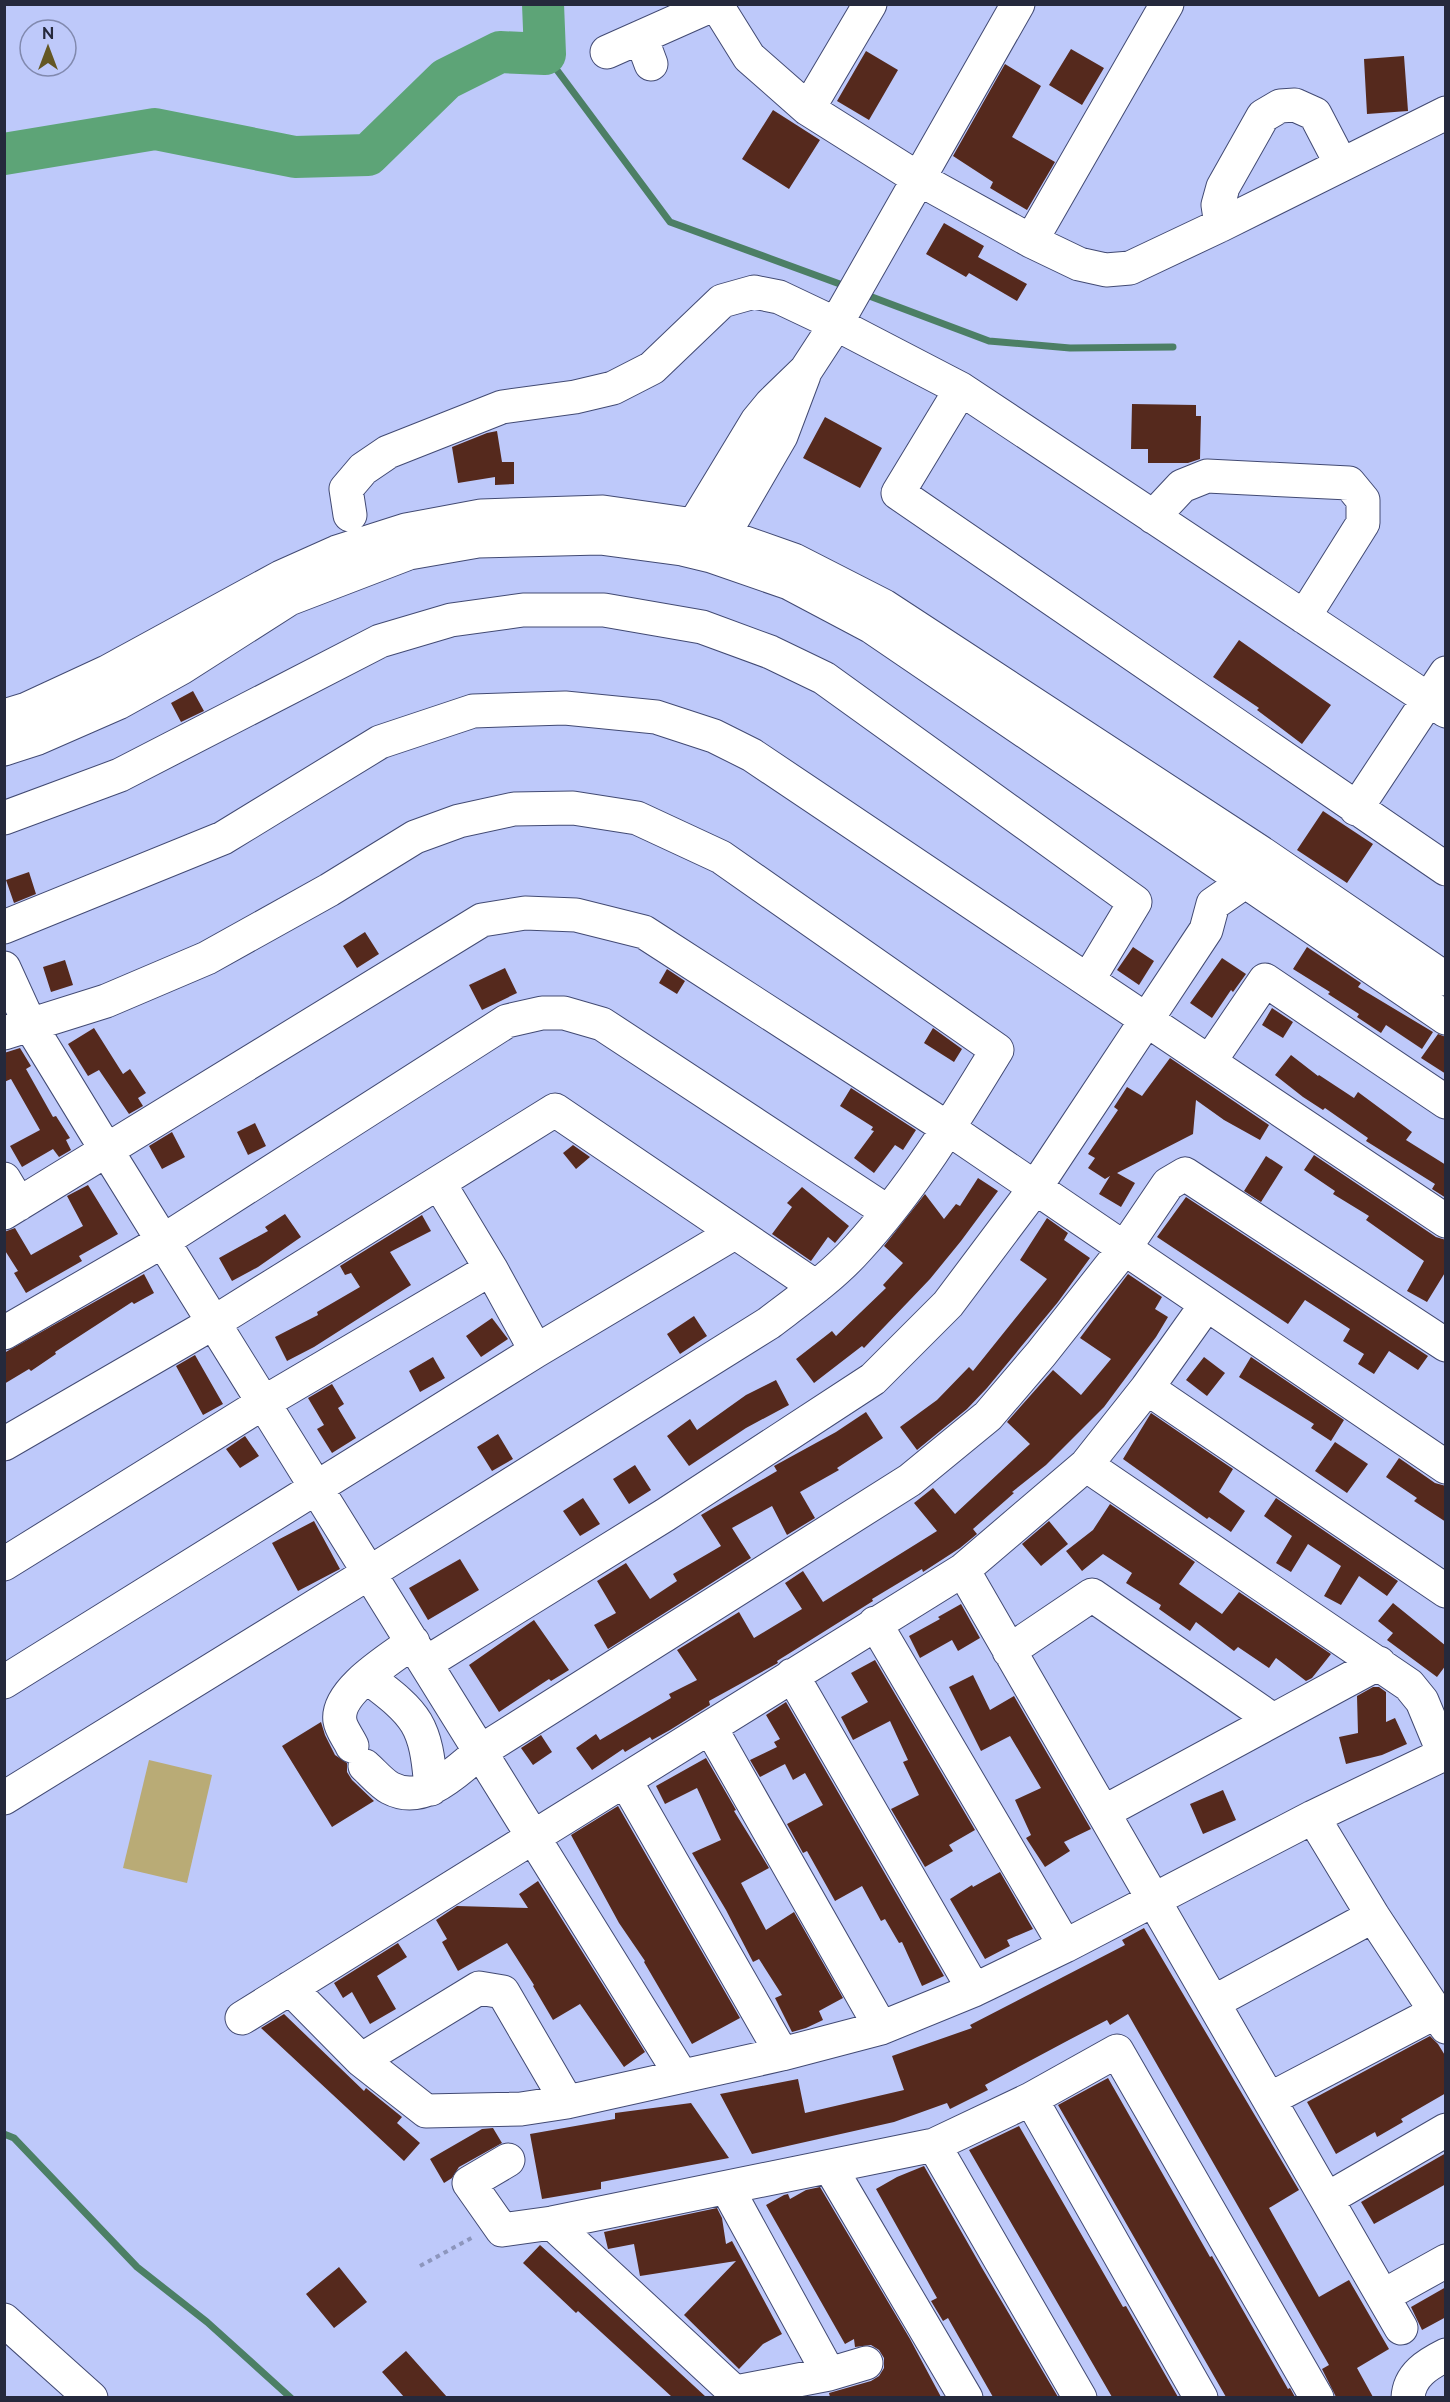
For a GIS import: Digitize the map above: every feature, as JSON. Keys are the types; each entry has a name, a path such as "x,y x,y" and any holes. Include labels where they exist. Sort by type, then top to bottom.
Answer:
{"street":[{"path":"607,52 646,51 715,4 749,57 808,109 919,179 1031,241 1079,264 1106,270 1130,268 1446,113"},
{"path":"808,109 870,4"},
{"path":"702,541 753,453 771,404 806,370 836,324 1018,4"},
{"path":"1031,241 1167,4"},
{"path":"1221,225 1218,205 1223,187 1263,116 1280,106 1295,105 1315,114 1341,164"},
{"path":"350,515 346,489 363,469 388,452 502,407 574,397 613,388 652,368 722,301 754,292 779,297 961,389 1437,705"},
{"path":"961,389 898,493 1446,869"},
{"path":"1153,517 1182,486 1207,476 1348,483 1363,500 1363,523 1304,617"},
{"path":"4,716 27,709 106,672 281,577 337,552 406,530 482,516 603,512 702,541 794,560 884,606 1260,852 1446,979"},
{"path":"4,749 38,738 118,703 180,668 289,599 409,553 478,541 600,538 702,541 872,627 1239,885 1446,1018"},
{"path":"4,818 120,776 380,641 451,620 523,610 604,610 702,627 770,652 824,678 1135,902 1088,980"},
{"path":"1356,809 1437,705 1446,673"},
{"path":"4,927 223,838 380,742 473,711 565,708 656,717 714,736 752,756 1446,1221"},
{"path":"4,1798 759,1329 816,1287 856,1251 888,1212 949,1129 997,1050 721,857 638,818 573,808 513,809 459,821 416,837 329,890 207,958 106,1000 17,1029"},
{"path":"1260,852 1239,885 1213,904 1206,930 1035,1188 948,1304 873,1378 665,1515 419,1653 367,1677 354,1687 342,1703 340,1721 358,1756 390,1788 411,1792 431,1789 449,1778 481,1751 910,1480 988,1416 1041,1354 1124,1249 1168,1184 1185,1174 1446,1345"},
{"path":"9,1199 107,1151 482,920 525,913 576,915 644,932 949,1129 1446,1467"},
{"path":"4,968 17,1029 107,1151 681,2075"},
{"path":"1210,1061 1265,980 1446,1102"},
{"path":"4,1333 163,1241 507,1020 542,1013 564,1013 602,1024 888,1212"},
{"path":"4,1444 213,1323 555,1110 816,1287"},
{"path":"439,1183 491,1269 536,1351"},
{"path":"4,1682 317,1490 536,1351 734,1233"},
{"path":"4,1564 263,1403 491,1269"},
{"path":"242,2018 963,1570 1086,1465 1147,1388 1206,1305"},
{"path":"1147,1388 1446,1591"},
{"path":"290,1988 361,2060 426,2111 521,2109 567,2102 782,2054 881,2028 974,1990 1065,1947 1313,1818 1444,1754 1422,1701 1409,1685 1086,1465"},
{"path":"963,1570 1401,2328"},
{"path":"1009,1651 1092,1595 1273,1720"},
{"path":"875,1623 1065,1947"},
{"path":"1104,1812 1379,1664"},
{"path":"792,1675 974,1990"},
{"path":"367,1677 401,1702 415,1718 428,1757 431,1789"},
{"path":"710,1727 881,2028"},
{"path":"625,1780 782,2054"},
{"path":"1270,2099 1441,2019 1373,1916 1313,1818"},
{"path":"1214,2002 1373,1916"},
{"path":"361,2060 479,1988 503,1992 567,2102"},
{"path":"508,2160 468,2182 502,2230 552,2223 934,2145 1031,2098 1117,2051 1317,2397"},
{"path":"1031,2098 1201,2397"},
{"path":"1327,2199 1446,2130"},
{"path":"934,2145 1080,2397"},
{"path":"830,2167 966,2397"},
{"path":"727,2188 829,2374"},
{"path":"552,2223 739,2395 866,2363"},
{"path":"1383,2296 1446,2261"},
{"path":"6,2325 91,2397"},
{"path":"1408,2397 1413,2380 1423,2368 1446,2355"}],"path":[{"path":"420,2266 477,2235 502,2230"}],"shaded area":[{"path":"149,1760 212,1775 187,1883 123,1868"}],"building":[{"path":"1071,49 1104,68 1082,105 1049,85"},
{"path":"866,51 898,70 869,120 837,101"},
{"path":"1404,56 1408,111 1367,114 1364,59"},
{"path":"1005,64 1041,86 1012,137 1055,162 1027,210 990,188 993,182 953,156"},
{"path":"773,110 820,140 789,189 742,159"},
{"path":"944,223 984,246 978,257 1027,284 1017,301 969,273 966,277 926,254"},
{"path":"1132,404 1196,405 1196,416 1201,416 1200,459 1188,463 1148,463 1148,449 1131,449"},
{"path":"825,417 882,448 860,488 803,458"},
{"path":"497,431 502,462 514,462 514,484 495,485 495,477 458,483 452,447"},
{"path":"1239,640 1331,705 1302,744 1257,710 1259,708 1213,677"},
{"path":"193,691 204,711 181,722 171,703"},
{"path":"1323,811 1373,844 1347,883 1297,850"},
{"path":"29,872 36,894 14,903 6,880"},
{"path":"365,932 379,954 357,968 343,946"},
{"path":"1133,947 1154,961 1139,985 1117,970"},
{"path":"1307,947 1361,983 1358,987 1433,1032 1422,1049 1386,1025 1381,1033 1357,1017 1359,1014 1328,994 1330,992 1293,969"},
{"path":"1222,958 1246,974 1233,992 1231,990 1212,1018 1190,1003"},
{"path":"65,960 73,985 51,992 43,967"},
{"path":"505,968 517,993 482,1010 469,985"},
{"path":"667,969 685,981 677,994 659,983"},
{"path":"1272,1008 1293,1022 1283,1038 1262,1025"},
{"path":"94,1028 123,1074 130,1069 146,1093 138,1098 143,1106 129,1114 99,1070 88,1076 68,1044"},
{"path":"933,1028 962,1049 954,1062 924,1043"},
{"path":"1438,1034 1446,1037 1446,1074 1421,1058"},
{"path":"20,1048 31,1066 26,1069 53,1117 56,1116 70,1138 66,1140 71,1150 59,1157 53,1149 22,1167 10,1146 40,1130 11,1079 4,1082 4,1053"},
{"path":"1291,1055 1318,1076 1354,1098 1358,1092 1412,1132 1406,1140 1446,1165 1446,1198 1432,1189 1435,1184 1366,1141 1368,1138 1325,1108 1323,1110 1303,1097 1275,1075"},
{"path":"1170,1058 1269,1125 1260,1140 1224,1120 1196,1100 1193,1134 1117,1173 1135,1183 1121,1207 1099,1194 1110,1176 1105,1179 1088,1168 1095,1158 1088,1154 1118,1110 1114,1107 1127,1087 1142,1096"},
{"path":"851,1088 916,1130 903,1150 895,1145 874,1173 854,1158 874,1131 871,1130 873,1127 840,1106"},
{"path":"255,1123 266,1146 248,1155 237,1132"},
{"path":"172,1132 185,1157 162,1169 149,1146"},
{"path":"573,1145 590,1157 576,1169 563,1153"},
{"path":"1314,1155 1436,1237 1446,1240 1446,1271 1427,1302 1407,1291 1424,1261 1366,1220 1369,1216 1333,1194 1335,1191 1304,1170"},
{"path":"1266,1156 1283,1167 1261,1202 1244,1191"},
{"path":"978,1178 998,1191 961,1241 930,1279 864,1348 862,1346 814,1383 796,1359 832,1331 836,1336 886,1288 883,1285 903,1263 884,1246 925,1194 944,1219 956,1204 960,1206"},
{"path":"88,1185 118,1234 79,1256 82,1261 26,1293 14,1273 18,1271 4,1249 4,1232 15,1228 31,1255 83,1226 67,1196"},
{"path":"802,1187 849,1226 835,1243 828,1237 811,1261 772,1234 792,1207 787,1203"},
{"path":"1186,1197 1428,1356 1418,1370 1389,1351 1374,1374 1358,1364 1364,1354 1343,1341 1350,1329 1305,1300 1288,1324 1157,1237"},
{"path":"285,1214 301,1237 258,1267 232,1281 219,1258 268,1231 265,1227"},
{"path":"422,1215 431,1231 390,1252 411,1285 314,1347 287,1361 275,1337 318,1315 317,1312 360,1287 351,1273 345,1275 340,1266"},
{"path":"1047,1218 1068,1233 1064,1240 1090,1258 1058,1302 987,1388 967,1409 917,1450 900,1427 937,1400 969,1367 973,1371 1047,1279 1020,1260"},
{"path":"144,1274 154,1293 134,1304 132,1302 55,1352 56,1354 31,1371 29,1369 4,1384 4,1353"},
{"path":"1128,1274 1162,1297 1155,1309 1168,1317 1156,1337 1104,1407 1046,1465 1012,1492 1014,1493 973,1529 977,1534 923,1572 922,1569 872,1599 873,1601 777,1661 778,1663 709,1701 710,1705 670,1730 652,1740 650,1737 625,1752 623,1749 592,1770 576,1748 596,1734 600,1740 671,1698 669,1694 697,1680 677,1650 739,1612 754,1638 802,1609 785,1583 803,1571 823,1602 937,1531 914,1503 933,1488 955,1514 1030,1444 1007,1422 1053,1370 1081,1395 1111,1359 1080,1338"},
{"path":"694,1316 707,1336 680,1354 667,1334"},
{"path":"492,1318 508,1339 481,1357 466,1336"},
{"path":"195,1355 223,1404 203,1415 176,1366"},
{"path":"433,1357 445,1378 420,1392 409,1371"},
{"path":"1204,1357 1225,1373 1207,1396 1186,1380"},
{"path":"1251,1357 1344,1420 1331,1441 1311,1428 1314,1424 1239,1377"},
{"path":"776,1380 789,1405 746,1428 689,1466 667,1436 690,1419 697,1430 746,1395"},
{"path":"332,1384 344,1404 338,1408 356,1438 332,1453 317,1429 324,1425 308,1398"},
{"path":"866,1412 883,1438 837,1468 839,1470 800,1492 815,1518 787,1535 772,1506 732,1528 751,1558 608,1649 594,1625 616,1613 597,1581 626,1563 650,1599 677,1581 673,1574 721,1546 701,1515 777,1471 774,1466 836,1432"},
{"path":"1151,1413 1233,1469 1219,1492 1245,1511 1231,1532 1209,1517 1207,1519 1123,1459"},
{"path":"498,1434 513,1459 492,1471 477,1447"},
{"path":"245,1436 259,1456 240,1468 226,1449"},
{"path":"1335,1442 1368,1464 1347,1493 1315,1471"},
{"path":"1399,1458 1435,1483 1446,1486 1446,1522 1414,1501 1417,1498 1386,1477"},
{"path":"635,1465 651,1490 629,1504 613,1479"},
{"path":"583,1498 600,1524 580,1536 563,1511"},
{"path":"1276,1498 1398,1581 1387,1596 1359,1576 1341,1605 1324,1596 1341,1566 1308,1544 1291,1572 1276,1563 1292,1536 1264,1516"},
{"path":"1110,1504 1195,1562 1179,1584 1222,1614 1239,1592 1331,1654 1312,1678 1306,1681 1276,1658 1269,1668 1238,1647 1234,1651 1196,1622 1190,1631 1159,1609 1161,1605 1126,1583 1132,1573 1103,1554 1082,1571 1066,1551 1093,1530"},
{"path":"314,1521 340,1569 298,1591 272,1543"},
{"path":"1049,1521 1068,1544 1041,1566 1022,1544"},
{"path":"460,1559 479,1590 428,1620 409,1588"},
{"path":"1393,1603 1446,1646 1446,1665 1437,1677 1387,1640 1393,1633 1378,1621"},
{"path":"961,1604 980,1638 958,1651 952,1640 920,1658 909,1636"},
{"path":"534,1620 569,1670 551,1681 549,1679 499,1712 469,1665"},
{"path":"875,1660 975,1830 949,1845 953,1851 925,1867 891,1809 919,1795 903,1762 908,1760 890,1721 853,1740 841,1717 868,1702 851,1673"},
{"path":"973,1675 990,1710 1014,1696 1091,1829 1064,1842 1070,1851 1045,1867 1026,1838 1031,1835 1015,1800 1041,1788 1010,1736 981,1751 949,1687"},
{"path":"1373,1687 1379,1687 1386,1692 1386,1722 1395,1718 1407,1744 1382,1755 1346,1764 1339,1737 1358,1733 1357,1696"},
{"path":"786,1702 944,1976 922,1986 902,1942 899,1943 885,1919 881,1921 862,1886 835,1901 807,1851 803,1853 787,1824 823,1805 805,1773 793,1780 785,1764 760,1777 750,1760 777,1747 774,1742 780,1739 766,1715"},
{"path":"321,1722 335,1755 347,1763 347,1772 352,1780 374,1801 332,1827 282,1746"},
{"path":"541,1735 552,1752 533,1765 521,1748"},
{"path":"706,1758 736,1810 734,1811 769,1868 741,1883 766,1930 794,1912 843,1998 819,2011 823,2020 806,2028 792,2032 775,1998 782,1995 759,1959 753,1962 726,1910 692,1853 721,1840 697,1788 665,1804 656,1786"},
{"path":"1223,1790 1236,1820 1203,1834 1190,1804"},
{"path":"618,1806 740,2018 692,2044 645,1961 619,1923 571,1835"},
{"path":"1000,1872 1033,1929 1007,1940 1010,1946 985,1959 950,1899 972,1885 973,1887"},
{"path":"538,1881 645,2052 624,2067 580,2004 553,2020 507,1943 458,1971 442,1942 447,1939 436,1920 457,1906 528,1908 519,1894"},
{"path":"1144,1928 1299,2190 1269,2208 1319,2297 1349,2280 1389,2349 1357,2368 1373,2397 1336,2397 1322,2369 1329,2365 1128,2014 1110,2025 1107,2020 1067,2041 985,2085 988,2090 950,2109 947,2103 894,2122 752,2154 720,2094 798,2079 805,2113 904,2090 892,2056 972,2028 970,2025 1125,1945 1122,1940"},
{"path":"398,1943 407,1957 377,1976 396,2009 370,2024 352,1992 343,1998 334,1983"},
{"path":"284,2014 364,2091 366,2088 402,2117 397,2123 420,2143 404,2161 261,2028"},
{"path":"1430,2036 1446,2057 1446,2093 1401,2119 1403,2122 1377,2137 1375,2132 1336,2154 1307,2102"},
{"path":"1108,2078 1210,2257 1212,2256 1288,2389 1290,2388 1295,2397 1226,2397 1058,2105"},
{"path":"691,2103 729,2158 601,2182 601,2189 542,2199 530,2134 615,2119 615,2113"},
{"path":"1019,2126 1123,2307 1126,2306 1178,2397 1112,2397 969,2150"},
{"path":"493,2128 502,2143 459,2167 452,2178 444,2183 430,2159 482,2129"},
{"path":"1446,2153 1446,2184 1374,2224 1361,2202"},
{"path":"924,2166 1058,2397 993,2397 948,2318 943,2321 931,2301 937,2298 876,2189"},
{"path":"820,2187 910,2339 941,2397 830,2397 829,2393 871,2381 879,2376 884,2368 884,2358 879,2350 871,2345 855,2347 854,2339 845,2344 766,2205 784,2195 788,2194 790,2199 806,2190"},
{"path":"717,2208 722,2218 726,2244 732,2241 782,2334 763,2344 739,2369 684,2315 736,2261 640,2276 634,2244 608,2249 604,2232"},
{"path":"540,2245 706,2397 672,2397 578,2311 576,2313 523,2263"},
{"path":"339,2267 367,2302 334,2328 306,2294"},
{"path":"1446,2287 1446,2317 1422,2330 1411,2307"},
{"path":"406,2351 447,2397 404,2397 382,2372"}],"waterway":[{"path":"4,154 155,129 295,157 368,155 446,79 500,52 545,54 543,4"},
{"path":"545,54 670,222 848,287"},
{"path":"864,294 989,341 1070,348 1173,347"},
{"path":"4,2134 14,2138 137,2267 207,2322 291,2398"}]}
